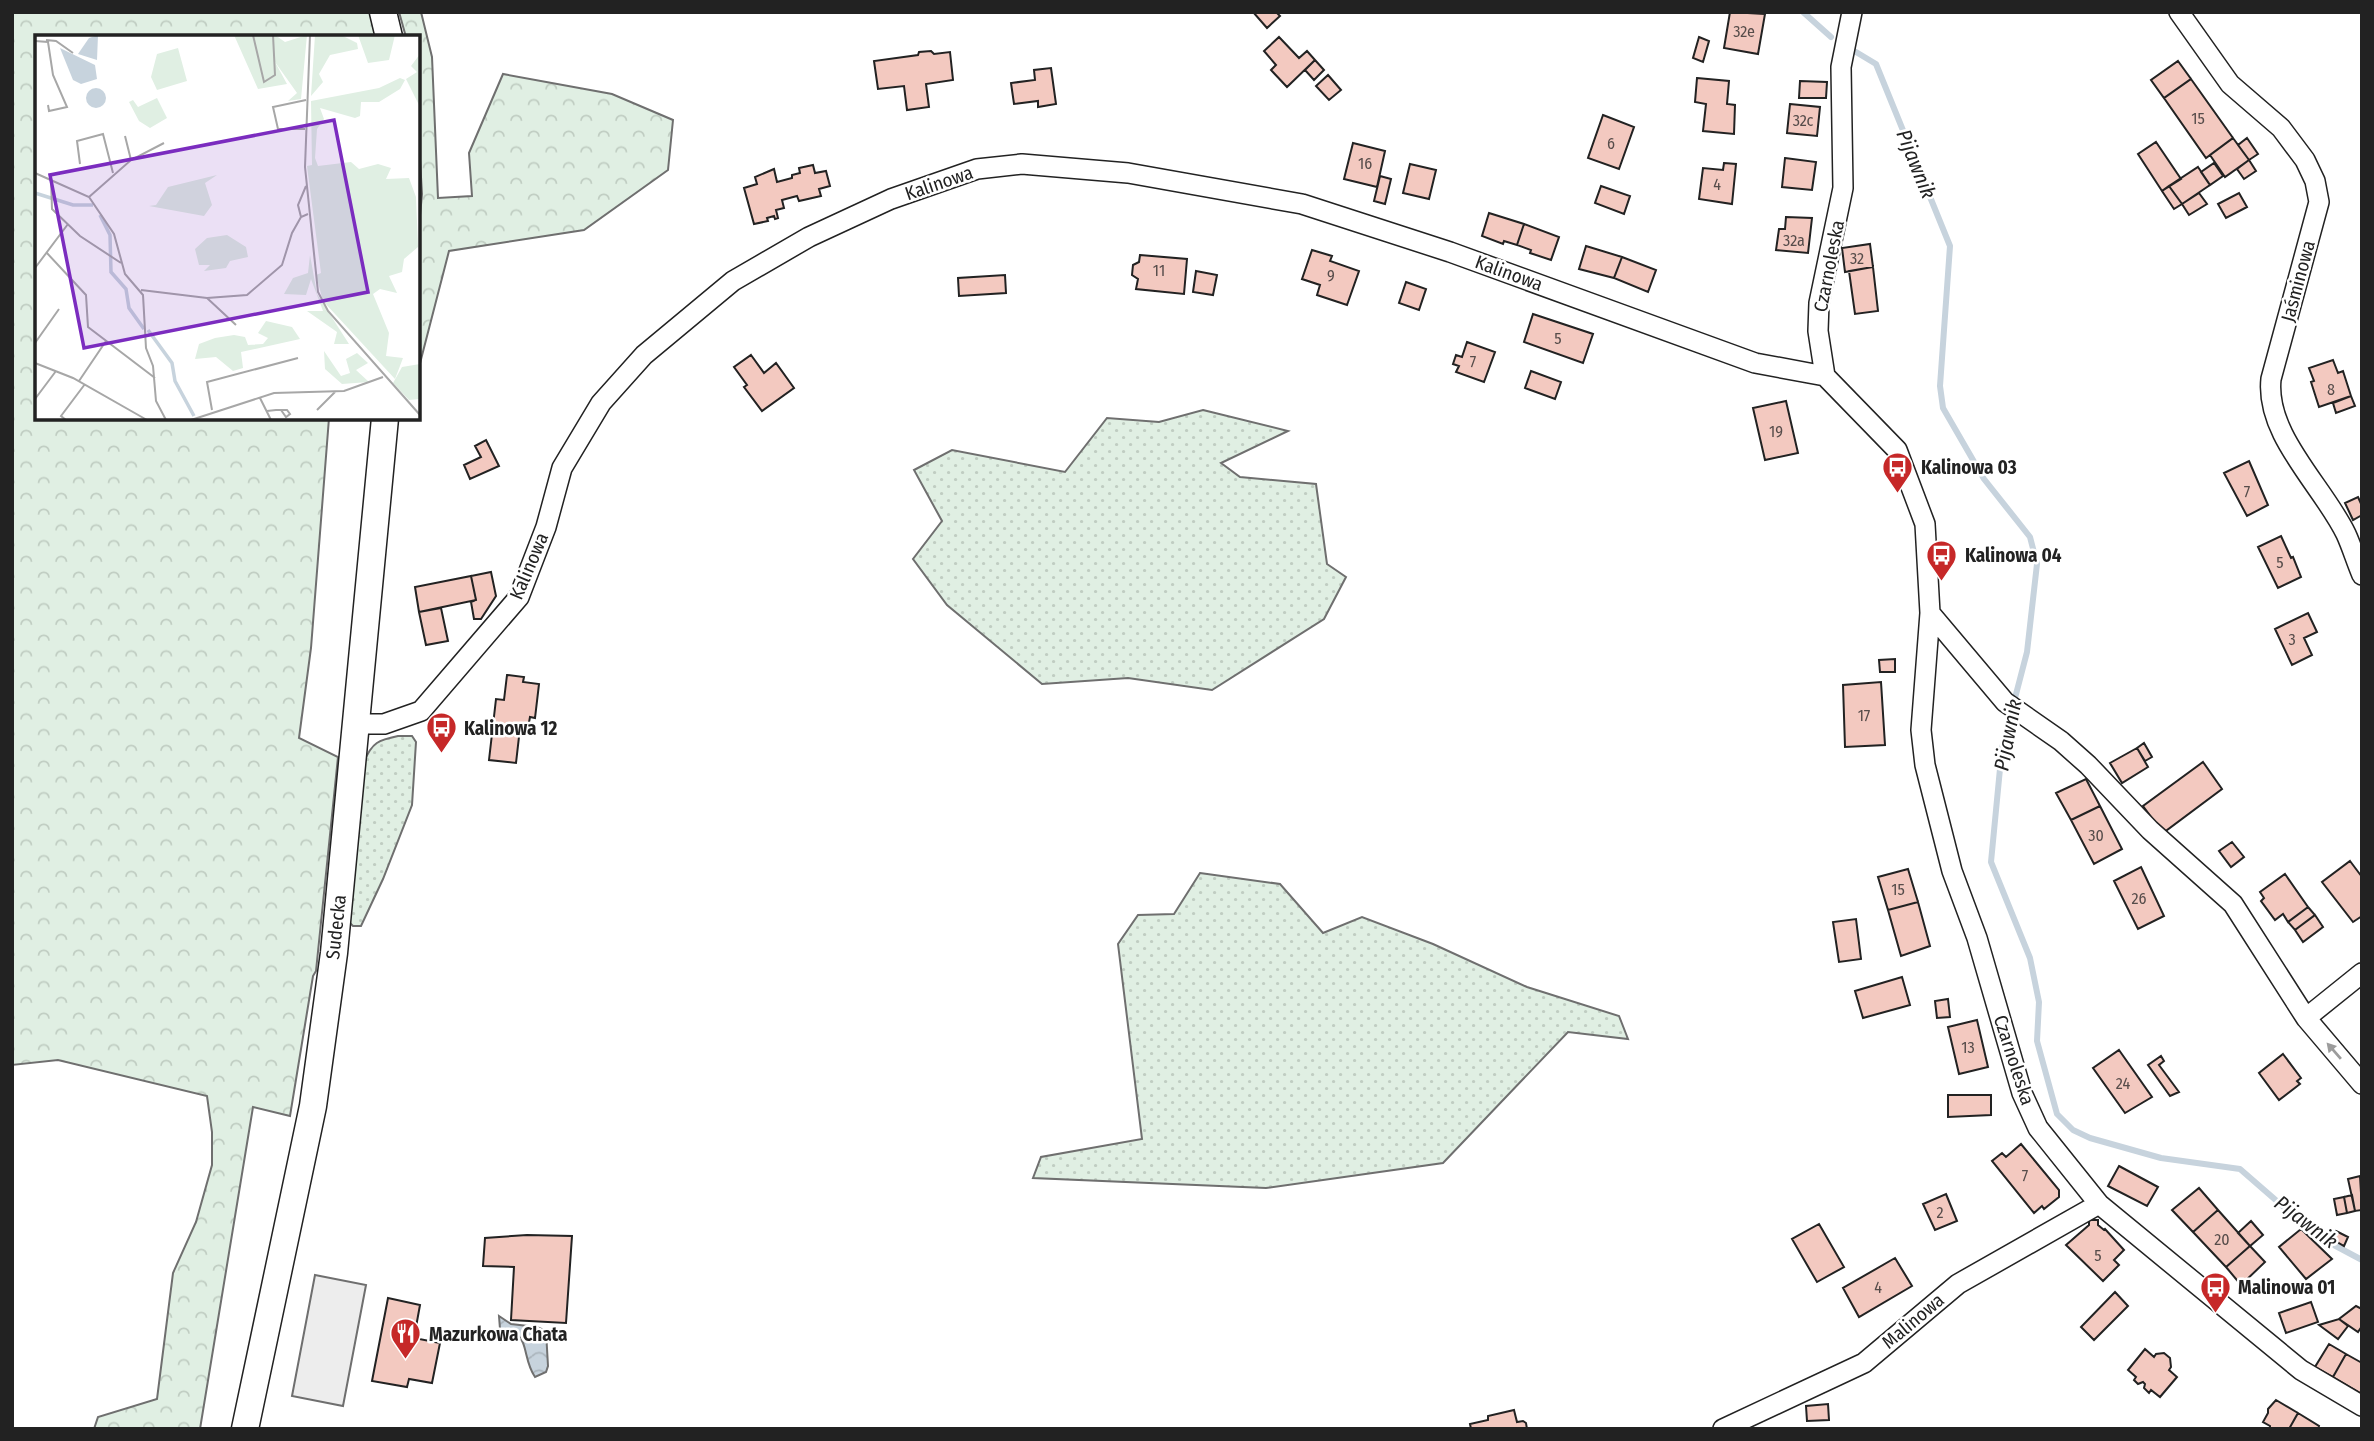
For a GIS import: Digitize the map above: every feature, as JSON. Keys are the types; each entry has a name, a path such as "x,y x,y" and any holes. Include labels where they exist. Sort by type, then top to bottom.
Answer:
{"main road":[{"path":"383,12 388,35"},
{"name":"Sudecka","path":"244,1429 313,1106 334,953 385,420"}],"street":[{"name":"Czarnoleska","path":"1852,12 1841,67 1843,188 1819,303 1818,331 1825,376 1897,450 1925,524 1930,613 1921,730 1925,765 1952,871 1977,938 2022,1093 2038,1128 2099,1203 2301,1370 2362,1406"},
{"name":"Jaśminowa","path":"2179,12 2230,84 2281,128 2305,160 2315,181 2319,202 2271,379 2270,394 2275,418 2345,533 2362,575"},
{"name":"Kalinowa","path":"357,723 384,724 421,711 519,597 546,527 562,468 601,404 644,355 733,281 809,237 891,199 977,169 1022,164 1128,173 1302,204 1462,257 1755,363 1825,376"},
{"path":"1930,613 2005,702 2061,741 2088,765 2150,830 2233,904 2306,1018 2362,1084"},
{"path":"2306,1018 2362,974"},
{"name":"Malinowa","path":"1723,1429 1864,1363 1958,1284 2099,1203"}],"green space":[{"path":"12,12 377,12 383,35 35,35 35,420 329,420 311,648 299,738 338,757 316,971 290,1116 253,1107 200,1429 94,1429 98,1417 157,1399 173,1273 196,1222 212,1165 212,1132 207,1096 58,1060 12,1065"},
{"path":"399,12 421,12 432,57 438,198 472,196 469,153 503,74 612,94 673,120 668,170 584,230 449,251 420,363 420,35 405,35"},
{"path":"1203,410 1288,431 1221,463 1240,477 1316,484 1327,564 1346,577 1324,619 1212,690 1128,678 1042,684 947,605 913,559 942,521 914,470 952,450 1065,472 1107,418 1159,422"},
{"path":"398,736 412,736 416,742 412,805 361,926 353,926 349,922 364,762 377,743"},
{"path":"1200,873 1280,884 1323,933 1362,917 1433,944 1527,987 1619,1016 1628,1039 1568,1032 1443,1163 1266,1188 1033,1178 1041,1157 1142,1139 1118,944 1138,915 1174,914"}],"shaded area":[{"path":"315,1275 366,1285 343,1406 292,1396"}],"water":[{"path":"499,1316 511,1324 537,1327 546,1331 546,1372 535,1377 517,1334 501,1342"}],"building":[{"path":"1253,12 1276,12 1280,16 1267,28"},
{"path":"1730,12 1765,14 1758,54 1724,48"},
{"path":"1279,37 1299,58 1307,51 1315,60 1287,87 1271,70 1276,65 1264,51"},
{"path":"1699,37 1709,41 1703,62 1693,58"},
{"path":"931,51 934,54 950,52 953,80 926,84 929,107 907,110 904,86 878,89 874,61"},
{"path":"1315,60 1324,70 1314,80 1305,70"},
{"path":"2178,61 2191,79 2164,98 2151,80"},
{"path":"1051,68 1056,104 1038,107 1038,101 1014,104 1011,83 1035,80 1034,70"},
{"path":"1328,75 1341,90 1329,100 1316,86"},
{"path":"1697,78 1729,81 1727,104 1735,105 1734,134 1703,131 1706,104 1695,102"},
{"path":"2191,79 2233,138 2206,158 2164,98"},
{"path":"1800,81 1827,82 1826,98 1799,98"},
{"path":"1790,104 1820,107 1817,136 1787,133"},
{"path":"1603,115 1634,127 1619,169 1588,158"},
{"path":"2233,138 2249,160 2225,177 2210,155"},
{"path":"2247,138 2258,154 2249,160 2238,145"},
{"path":"2156,142 2181,179 2162,191 2138,154"},
{"path":"1353,143 1385,151 1377,187 1344,179"},
{"path":"1785,158 1816,162 1812,190 1782,187"},
{"path":"2249,160 2256,171 2244,179 2237,169"},
{"path":"1724,163 1736,164 1732,204 1699,199 1703,168 1723,170"},
{"path":"2214,163 2223,176 2210,185 2201,172"},
{"path":"1410,164 1436,170 1429,199 1403,193"},
{"path":"813,165 815,173 826,171 830,186 819,189 821,196 799,201 797,196 782,200 784,208 776,210 778,218 775,219 774,216 767,218 768,221 754,224 744,188 757,184 755,177 774,169 777,182 800,173 799,168"},
{"path":"2198,167 2210,185 2182,204 2169,186"},
{"path":"1380,176 1391,179 1385,204 1374,201"},
{"path":"1601,186 1630,196 1624,214 1595,203"},
{"path":"2169,186 2182,204 2174,209 2162,191"},
{"path":"2199,193 2207,204 2189,215 2182,204"},
{"path":"2239,193 2247,207 2226,218 2218,204"},
{"path":"1489,213 1524,224 1517,245 1504,241 1503,244 1482,236"},
{"path":"1786,217 1812,218 1808,253 1776,250 1779,229 1785,229"},
{"path":"1524,224 1559,237 1551,260 1517,245"},
{"path":"1870,244 1873,267 1845,272 1842,248"},
{"path":"1586,246 1622,257 1614,278 1579,269"},
{"path":"1312,250 1332,256 1330,261 1359,271 1347,305 1317,295 1320,285 1302,279"},
{"path":"1140,255 1187,259 1184,294 1136,289 1138,279 1132,275 1133,265 1139,262"},
{"path":"1622,257 1656,270 1648,292 1614,278"},
{"path":"1873,267 1878,311 1855,314 1849,271"},
{"path":"1196,271 1217,275 1213,295 1193,292"},
{"path":"1005,275 1006,293 959,296 958,278"},
{"path":"1406,282 1426,289 1419,310 1399,303"},
{"path":"1533,314 1593,334 1583,363 1524,342"},
{"path":"1467,342 1495,352 1484,382 1456,372 1459,366 1453,364 1456,355 1462,357"},
{"path":"751,355 764,373 776,363 794,388 762,411 744,387 747,385 734,367"},
{"path":"2333,360 2338,373 2343,371 2351,396 2319,407 2309,368"},
{"path":"1531,371 1561,382 1555,399 1525,388"},
{"path":"2351,396 2355,406 2336,413 2333,403"},
{"path":"1786,401 1798,453 1765,460 1753,408"},
{"path":"486,440 499,466 470,479 464,465 481,457 475,446"},
{"path":"2249,461 2268,505 2247,516 2224,473"},
{"path":"2358,497 2362,515 2353,520 2345,503"},
{"path":"2281,536 2301,577 2278,588 2258,547"},
{"path":"491,572 496,596 481,619 474,619 471,602 476,600 471,576"},
{"path":"471,576 476,600 419,612 415,587"},
{"path":"441,608 448,641 426,645 419,612"},
{"path":"2308,613 2317,632 2304,638 2312,655 2292,665 2275,629"},
{"path":"1895,659 1895,672 1880,672 1879,660"},
{"path":"507,675 524,677 523,682 539,684 535,718 530,717 528,728 520,728 516,763 489,760 496,699 504,700"},
{"path":"1881,682 1885,745 1845,747 1843,685"},
{"path":"2144,743 2152,757 2145,761 2137,748"},
{"path":"2137,748 2148,767 2122,783 2110,763"},
{"path":"2203,762 2222,789 2163,833 2143,806"},
{"path":"2086,779 2100,806 2071,820 2056,793"},
{"path":"2100,806 2122,849 2094,864 2071,820"},
{"path":"2232,842 2244,857 2231,867 2219,851"},
{"path":"2350,861 2362,877 2362,916 2353,922 2322,882"},
{"path":"2141,867 2164,916 2138,929 2114,881"},
{"path":"1908,869 1918,902 1888,910 1878,877"},
{"path":"2285,874 2308,907 2288,922 2283,914 2275,920 2261,901 2264,898 2260,892"},
{"path":"1918,902 1930,946 1901,956 1888,910"},
{"path":"2308,907 2315,915 2295,930 2288,922"},
{"path":"2315,915 2323,927 2303,942 2295,930"},
{"path":"1856,919 1861,959 1839,962 1833,922"},
{"path":"1902,977 1910,1005 1863,1018 1855,991"},
{"path":"1948,999 1950,1017 1937,1018 1935,1001"},
{"path":"1977,1020 1988,1067 1959,1074 1948,1027"},
{"path":"2119,1050 2152,1097 2125,1113 2093,1068"},
{"path":"2283,1054 2301,1078 2297,1081 2300,1084 2279,1100 2259,1073"},
{"path":"2161,1056 2164,1061 2159,1065 2179,1092 2170,1096 2148,1065"},
{"path":"1948,1095 1991,1095 1991,1115 1948,1117"},
{"path":"2021,1144 2059,1190 2059,1197 2034,1213 1992,1161 2002,1153 2006,1157"},
{"path":"2119,1166 2158,1187 2147,1206 2108,1186"},
{"path":"2360,1176 2362,1210 2355,1211 2348,1179"},
{"path":"2199,1188 2218,1210 2193,1232 2172,1210"},
{"path":"1946,1194 1957,1221 1935,1230 1923,1204"},
{"path":"2352,1195 2355,1211 2347,1213 2344,1197"},
{"path":"2344,1197 2347,1213 2337,1215 2334,1199"},
{"path":"2218,1210 2250,1246 2226,1267 2193,1232"},
{"path":"2089,1220 2098,1220 2098,1225 2124,1250 2114,1260 2119,1265 2103,1281 2066,1245 2089,1225"},
{"path":"2251,1221 2263,1235 2250,1246 2238,1233"},
{"path":"1819,1224 1844,1267 1817,1282 1792,1239"},
{"path":"2301,1229 2332,1259 2306,1279 2279,1247"},
{"path":"2336,1231 2348,1237 2344,1246 2332,1239"},
{"path":"572,1236 566,1323 511,1320 514,1267 483,1266 485,1238"},
{"path":"2250,1246 2265,1262 2241,1285 2226,1267"},
{"path":"1895,1258 1912,1286 1859,1317 1843,1288"},
{"path":"2115,1292 2128,1306 2094,1340 2081,1327"},
{"name":"Mazurkowa Chata","path":"388,1298 420,1305 414,1338 440,1343 432,1383 409,1379 407,1387 372,1381"},
{"path":"2311,1302 2318,1322 2286,1333 2279,1313"},
{"path":"2356,1306 2362,1309 2362,1326 2358,1332 2339,1319"},
{"path":"2339,1319 2348,1326 2338,1339 2319,1325"},
{"path":"2329,1344 2346,1354 2333,1377 2315,1367"},
{"path":"2145,1349 2154,1357 2164,1353 2170,1358 2169,1370 2177,1377 2160,1397 2151,1390 2149,1393 2143,1382 2138,1384 2134,1380 2136,1377 2128,1370"},
{"path":"2346,1354 2362,1363 2362,1394 2333,1377"},
{"path":"2276,1400 2298,1413 2289,1429 2270,1429 2270,1426 2263,1422 2268,1409"},
{"path":"1828,1404 1829,1420 1807,1421 1806,1406"},
{"path":"1514,1410 1517,1422 1526,1423 1527,1429 1471,1429 1470,1424 1488,1420 1488,1416"},
{"path":"2298,1413 2319,1426 2318,1429 2289,1429"}],"waterway":[{"name":"Pijawnik","path":"1803,12 1831,37"},
{"name":"Pijawnik","path":"1856,52 1876,64 1950,246 1940,386 1943,408 1984,479 2030,537 2037,564 2027,652 2002,748 1991,862 2030,958 2039,1002 2037,1041 2057,1114 2073,1130 2090,1138 2161,1158 2240,1169 2317,1236 2362,1260"}],"place":[{"name":"Kalinowa 03","path":"1898,494"},
{"name":"Kalinowa 04","path":"1942,582"},
{"name":"Kalinowa 12","path":"441,755"},
{"name":"Malinowa 01","path":"2215,1314"},
{"name":"Mazurkowa Chata","path":"406,1361"}]}
